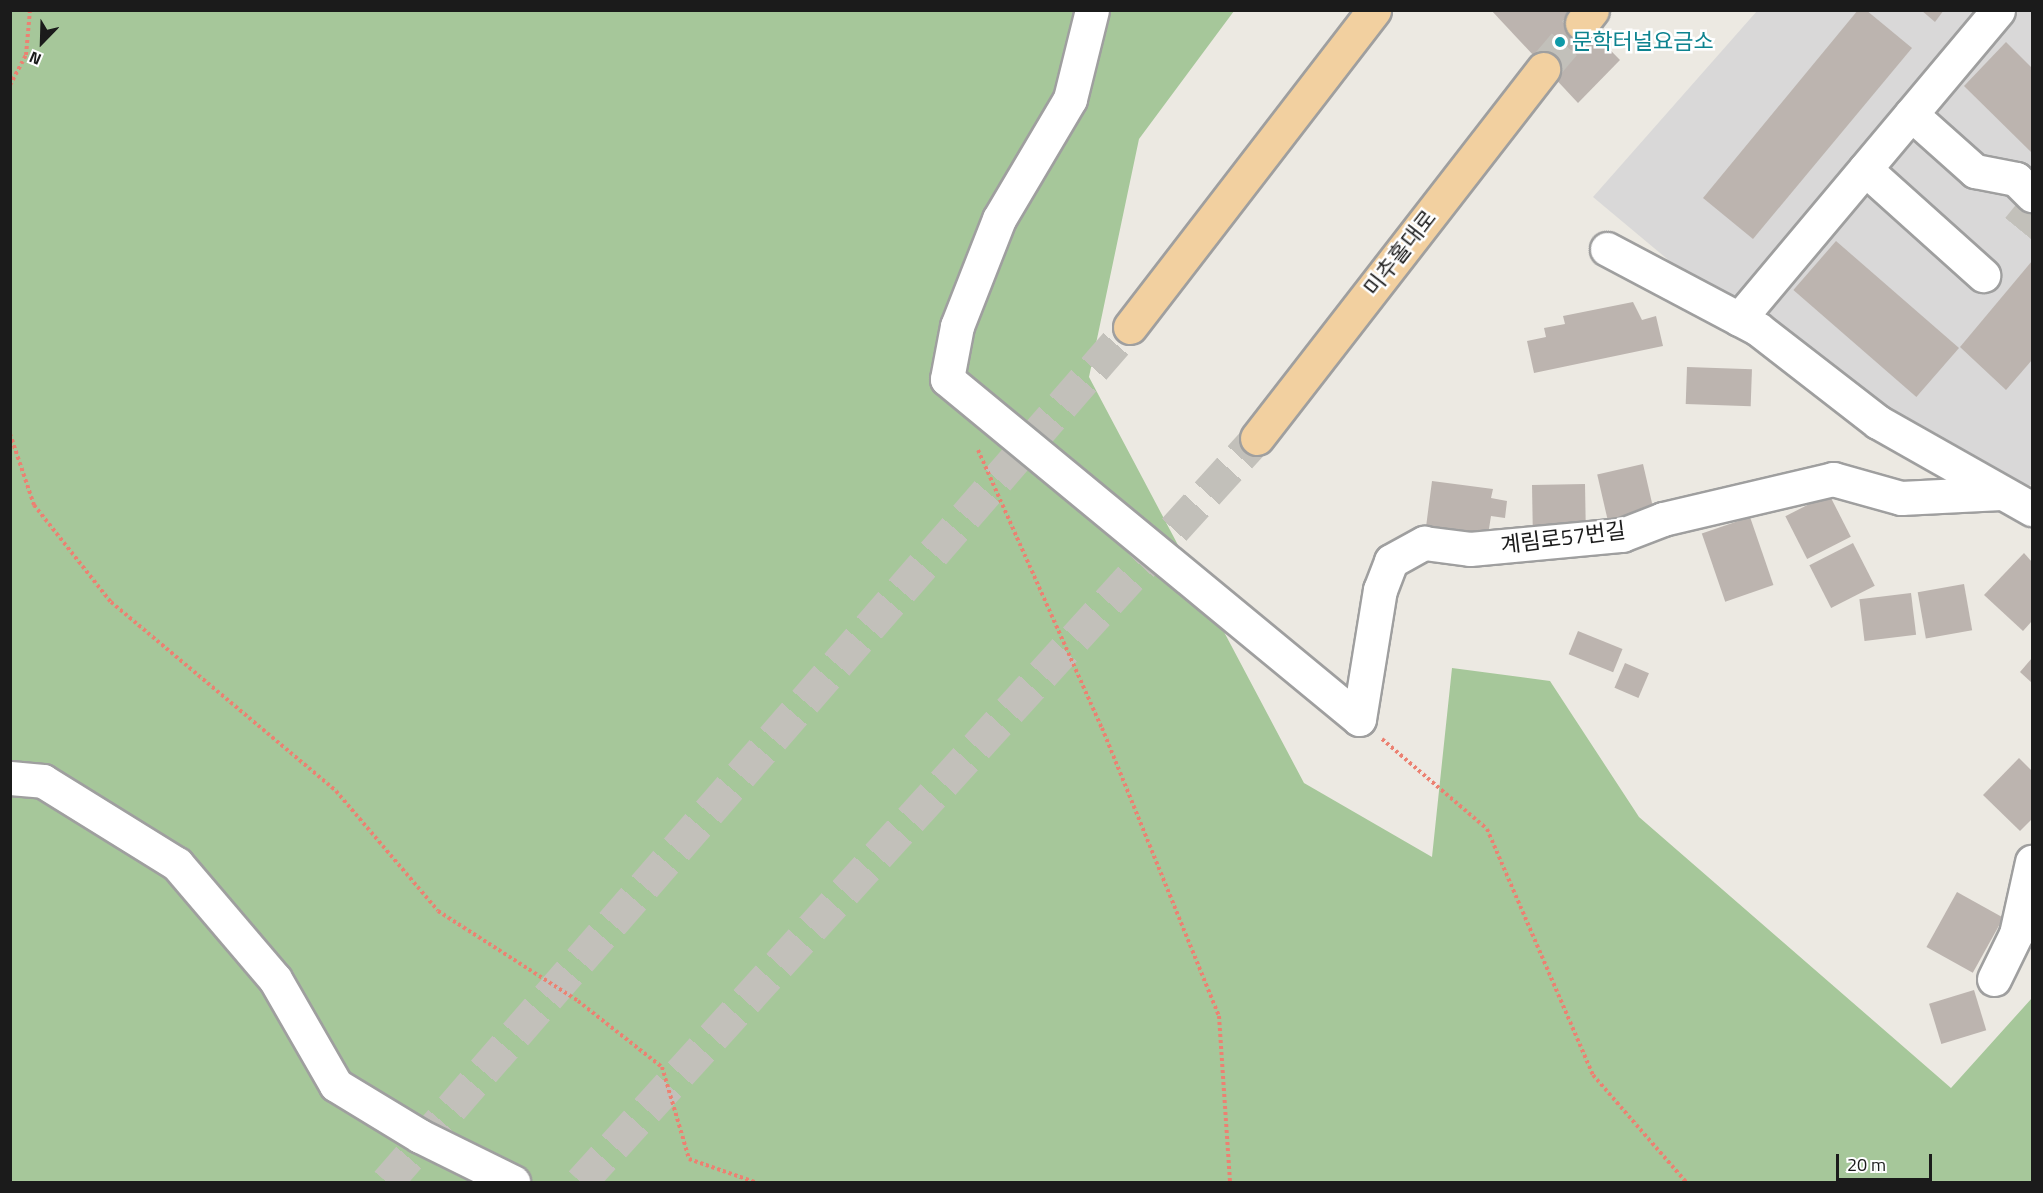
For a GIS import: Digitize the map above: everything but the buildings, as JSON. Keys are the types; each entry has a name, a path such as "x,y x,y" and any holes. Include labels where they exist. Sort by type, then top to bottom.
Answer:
{"main road":[{"path":"1130,327 1374,10"},
{"name":"미추홀대로","path":"1257,438 1543,69"}],"street":[{"path":"1092,10 1070,99 999,219 957,326 947,379 1359,719"},
{"path":"1739,319 1998,10"},
{"path":"1911,114 1976,171 2016,179 2032,195"},
{"path":"1865,169 1983,275"},
{"name":"계림로57번길","path":"1607,249 1739,319 1878,422 2019,496"},
{"name":"계림로57번길","path":"1359,719 1380,590 1391,561 1424,543 1470,549 1622,536 1663,519 1833,479 1901,498 2019,496"},
{"path":"10,778 43,781 177,864 275,979 336,1085 420,1136 513,1182"},
{"path":"1994,979 2016,934 2032,862"}],"path":[{"path":"10,85 26,55 30,10"},
{"path":"10,434 34,505 111,602 336,791 438,911 578,1001 662,1067 689,1159 755,1182"},
{"path":"976,445 1102,728 1219,1016 1230,1182"},
{"path":"1359,719 1487,829 1593,1075 1686,1182"}],"shaded area":[{"path":"1757,11 2032,11 2032,484 2010,498 1739,319 1593,197"}],"green space":[{"path":"10,11 1234,11 1139,139 1089,377 1304,783 1432,857 1452,668 1550,681 1639,817 1951,1088 2032,998 2032,1182 11,1182"}],"tunnel":[{"path":"1543,69 1582,23"},
{"path":"2018,228 2032,211"},
{"path":"387,1182 1130,327"},
{"path":"581,1182 1257,438"}],"place":[{"name":"문학터널요금소","path":"1560,42"}]}
